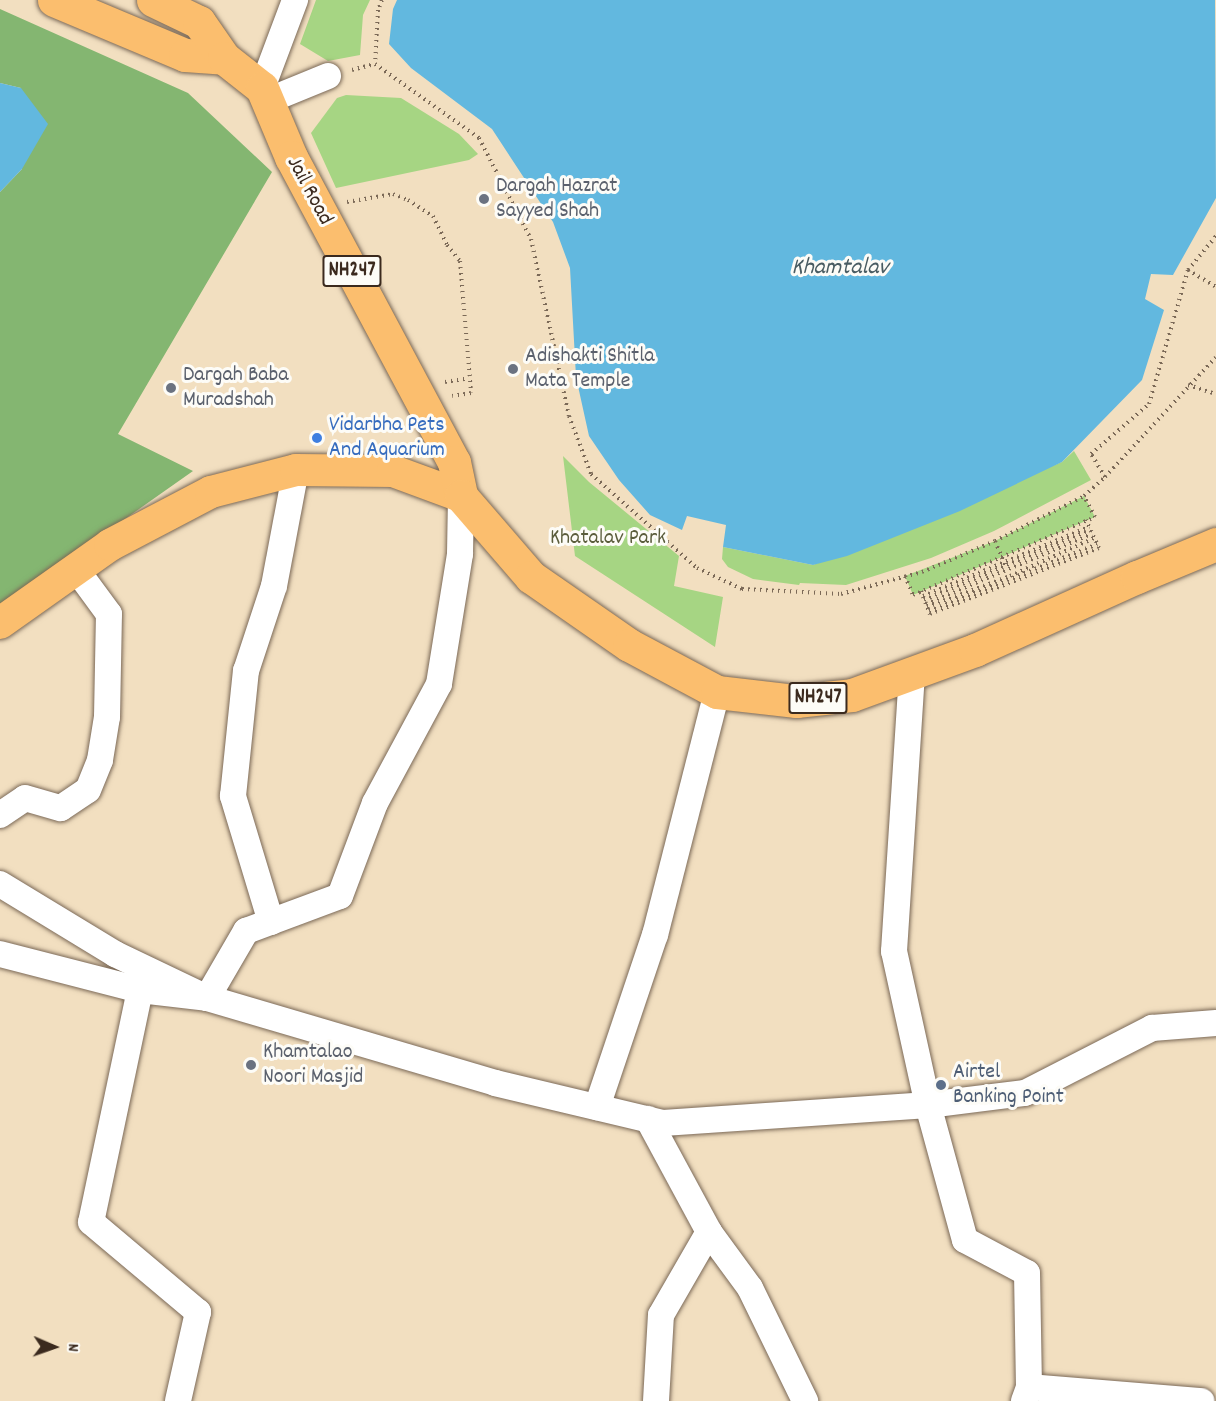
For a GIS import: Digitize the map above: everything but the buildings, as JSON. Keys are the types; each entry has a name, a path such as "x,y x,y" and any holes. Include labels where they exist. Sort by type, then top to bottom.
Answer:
{"highway":[{"path":"54,0 185,55 224,57"},
{"name":"Jail Road","path":"153,0 199,22 224,57 265,94 291,157 454,462 460,496"},
{"name":"NH247","path":"460,496 531,577 629,645 717,692 796,701 852,695 975,650 1137,576 1216,544"}],"main road":[{"path":"0,623 110,545 211,492 296,470 393,471 460,496"}],"street":[{"path":"265,94 296,0"},
{"path":"265,94 328,76"},
{"path":"271,922 233,796 246,671 274,586 296,470"},
{"path":"207,998 246,931 340,896 375,803 439,684 460,554 460,496"},
{"path":"0,815 25,798 61,808 88,790 100,760 107,717 109,614 76,568"},
{"path":"912,673 894,951 928,1105 965,1240 1027,1273 1027,1394 1201,1401"},
{"path":"597,1107 655,935 717,692"},
{"path":"0,884 115,954 207,998 495,1083 663,1123 928,1105 1025,1093 1152,1028 1216,1023"},
{"path":"0,954 140,990 207,998"},
{"path":"140,990 91,1222 198,1312 178,1401"},
{"path":"648,1119 708,1232 750,1288 806,1401"},
{"path":"656,1401 661,1315 708,1232"}],"path":[{"path":"382,0 378,10 375,64 479,138 531,239 569,416 591,474 697,567 742,589 841,594 905,576 995,541 1084,496 1105,477 1187,385 1216,357"},
{"path":"315,202 350,202 393,194 433,216 447,245 460,261 471,393"},
{"path":"1105,477 1091,454 1149,404 1188,270 1216,236"},
{"path":"1188,270 1216,287"},
{"path":"1187,385 1216,394"},
{"path":"925,601 1002,557 1095,517 1084,496"},
{"path":"925,601 1009,573 1099,548 1086,520"},
{"path":"905,576 913,595 925,601 930,614 1092,532"},
{"path":"925,601 1009,573 1092,532"},
{"path":"995,541 1009,573"}],"green space":[{"path":"316,0 370,0 363,15 360,55 328,61 300,44"},
{"path":"0,9 188,93 272,172 118,434 193,471 0,607 0,192 22,169 21,88 0,83"},
{"path":"346,95 401,98 459,134 478,154 469,160 336,188 311,133 337,98"},
{"name":"Khatalav Park","path":"1074,451 1091,480 994,531 931,558 846,585 800,583 799,585 753,579 728,567 722,559 723,547 813,565 1062,462"},
{"name":"Khatalav Park","path":"563,456 589,482 679,556 674,586 723,597 715,647 575,556"},
{"path":"1084,496 1095,517 913,595 905,576 995,541"}],"water":[{"name":"Khamtalav","path":"397,0 1215,0 1216,198 1173,275 1151,274 1145,299 1164,310 1142,380 1062,462 960,511 847,556 813,565 723,547 726,525 687,516 682,530 650,515 619,480 589,436 576,377 570,268 553,222 492,129 411,68 389,44 393,9"},
{"path":"0,83 21,88 48,124 22,169 0,192"}],"place":[{"name":"Dargah Hazrat Sayyed Shah","path":"484,199"},
{"name":"Adishakti Shitla Mata Temple","path":"513,369"},
{"name":"Dargah Baba Muradshah","path":"171,388"},
{"name":"Vidarbha Pets And Aquarium","path":"317,438"},
{"name":"Khamtalao Noori Masjid","path":"251,1065"},
{"name":"Airtel Banking Point","path":"941,1085"}]}
